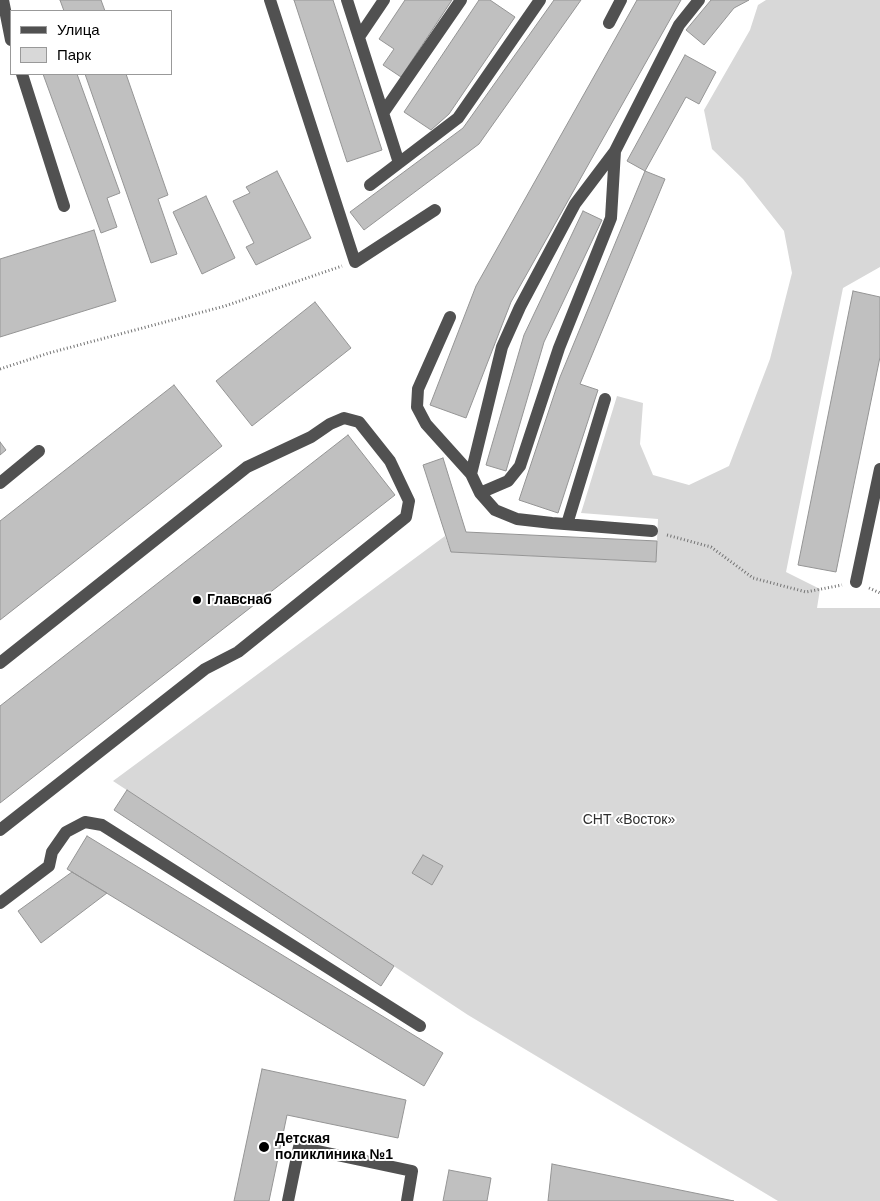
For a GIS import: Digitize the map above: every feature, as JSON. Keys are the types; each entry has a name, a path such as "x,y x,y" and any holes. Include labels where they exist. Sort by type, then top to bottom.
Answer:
{"street":[{"path":"3,0 10,35"},
{"path":"270,0 355,262 435,210"},
{"path":"347,0 399,163"},
{"path":"359,37 384,0"},
{"path":"383,113 461,0"},
{"path":"370,186 458,118 540,0"},
{"path":"609,23 621,0"},
{"path":"470,474 502,347 520,307 574,204 615,151 679,25 699,0"},
{"path":"22,75 64,206"},
{"path":"480,493 508,481 520,466 559,348 611,218 615,151"},
{"path":"450,317 418,389 417,407 426,424 470,474 480,493 495,510 517,519 652,531"},
{"path":"567,524 605,399"},
{"path":"0,663 247,466 311,437 330,424 344,418 359,422 390,461 409,501 406,517 238,652 205,668 0,830"},
{"path":"0,482 39,451"},
{"path":"856,582 880,469"},
{"path":"0,903 49,866 52,852 66,832 85,822 102,825 420,1026"},
{"path":"288,1201 299,1147 412,1171 407,1201"}],"path":[{"path":"0,369 48,353 224,306 355,262"},
{"path":"652,531 711,546 753,578 806,592 856,582 880,593"}],"green space":[{"name":"СНТ «Восток»","path":"766,0 880,0 880,267 843,288 786,572 820,589 817,608 880,608 880,1201 778,1201 468,1015 113,781 445,536 451,552 656,562 658,519 581,513 617,396 643,403 640,444 653,475 689,485 729,466 770,359 792,273 784,231 743,179 712,149 704,110 750,30 758,5"}],"building":[{"path":"60,0 101,0 105,10 64,10"},
{"path":"294,0 333,0 382,150 347,162"},
{"path":"405,0 452,0 401,77 383,65 394,49 379,39"},
{"path":"479,0 490,0 515,17 449,114 431,130 404,112"},
{"path":"554,0 581,0 479,144 364,230 350,212 463,128"},
{"path":"637,0 681,0 511,302 466,418 430,405 476,286"},
{"path":"711,0 749,0 734,8 704,45 686,30"},
{"path":"685,55 716,72 699,104 686,97 645,171 627,161"},
{"path":"43,75 77,75 120,193 107,198 117,227 101,233"},
{"path":"85,75 126,75 168,195 158,199 177,254 151,263"},
{"path":"277,171 311,238 256,265 246,247 254,243 233,201 250,193 246,187"},
{"path":"645,171 665,179 580,384 598,390 558,513 519,500 560,377"},
{"path":"206,196 235,258 202,274 173,212"},
{"path":"583,211 602,220 544,342 506,471 486,465 524,335"},
{"path":"94,230 116,301 0,337 0,259"},
{"path":"853,291 880,297 880,357 836,572 798,565"},
{"path":"315,302 351,348 252,426 216,381"},
{"path":"174,385 222,446 0,620 0,521"},
{"name":"Главснаб","path":"348,435 395,495 0,803 0,706"},
{"path":"0,442 6,450 0,455"},
{"path":"443,458 466,532 657,541 656,562 451,552 423,465"},
{"path":"127,790 394,966 381,986 114,810"},
{"path":"87,836 443,1053 424,1086 67,869"},
{"path":"423,855 443,866 432,885 412,873"},
{"path":"72,872 107,893 41,943 18,911"},
{"path":"262,1069 406,1100 398,1138 287,1115 269,1201 234,1201"},
{"path":"552,1164 734,1201 548,1201"},
{"path":"449,1170 491,1178 487,1201 443,1201"}],"place":[{"name":"Главснаб","path":"197,600"},
{"name":"Детская поликлиника №1","path":"264,1147"}]}
